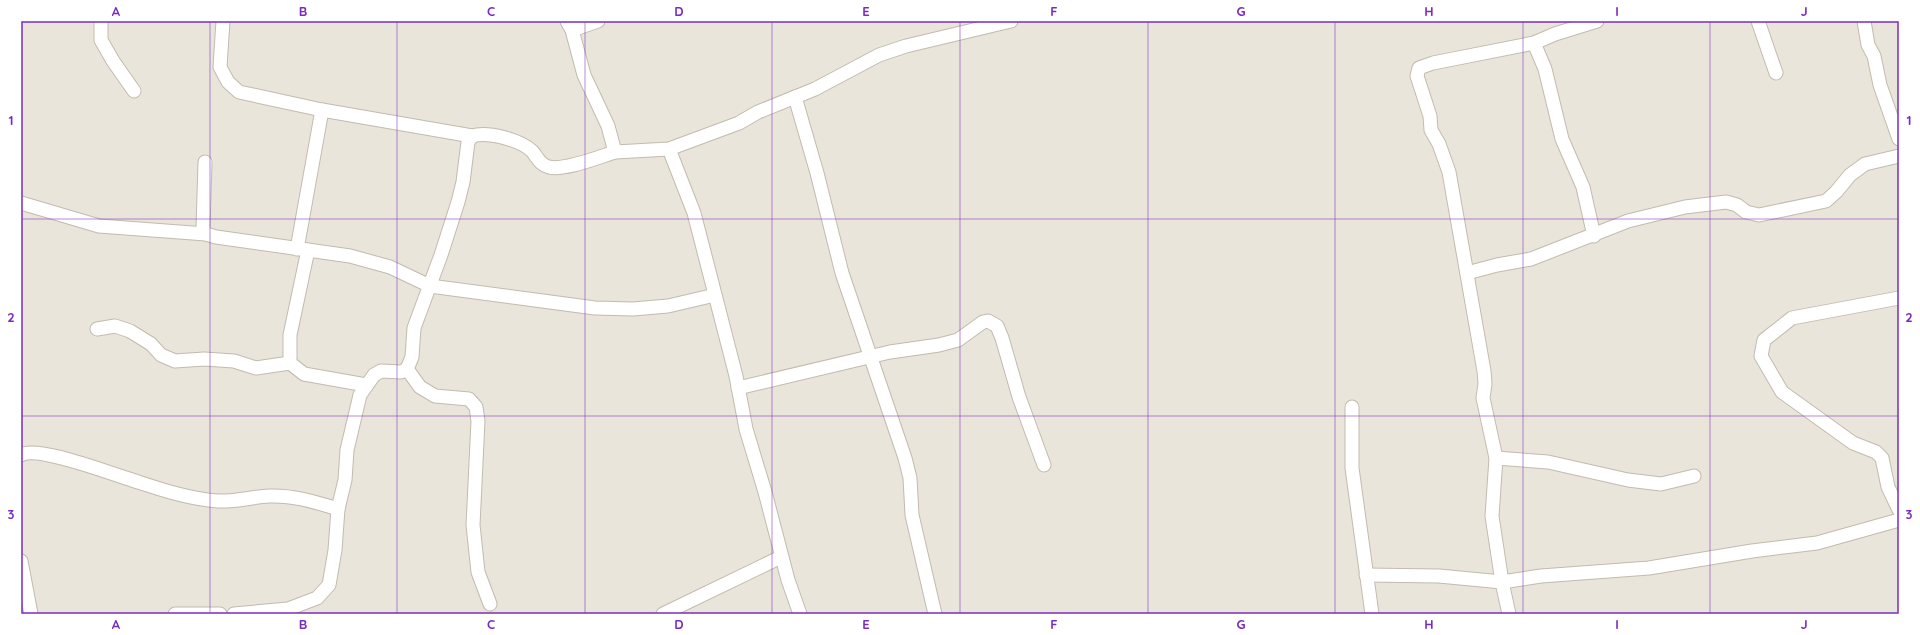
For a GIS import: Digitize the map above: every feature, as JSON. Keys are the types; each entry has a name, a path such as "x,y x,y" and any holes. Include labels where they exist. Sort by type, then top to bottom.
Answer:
{"street":[{"path":"101,21 101,40 113,61 134,91"},
{"path":"223,21 220,67 228,82 239,92 322,110 472,136 483,134 517,141 532,152 542,164 550,168 587,162 615,152 669,148 739,123 758,112 815,89 879,56 914,44 1011,21"},
{"path":"598,21 569,26 584,75 608,126 615,152"},
{"path":"1509,614 1502,582 1492,516 1496,458 1485,410 1484,371 1449,172 1440,144 1431,130 1430,116 1417,76 1419,68 1433,63 1534,43 1555,34 1597,21"},
{"path":"1758,21 1776,73"},
{"path":"1864,21 1868,44 1874,56 1880,85 1899,139"},
{"path":"1534,43 1545,69 1562,139 1583,187 1594,236"},
{"path":"795,97 817,173 842,273 869,357 905,458 910,478 912,515 935,614"},
{"path":"290,363 290,335 322,110"},
{"path":"234,614 288,610 316,598 329,585 335,550 338,508 345,480 348,450 360,395 374,375 381,371 401,372 407,369 412,356 414,328 430,286 458,202 468,142 472,136"},
{"path":"669,148 694,213 738,388 746,430 765,492 781,557 800,614"},
{"path":"1467,273 1497,265 1532,259 1594,236 1628,221 1685,207 1726,202 1737,205 1746,212 1759,214 1826,201 1850,176 1865,164 1899,156"},
{"path":"204,162 203,228 206,234"},
{"path":"21,203 99,226 206,234 350,256 390,267 430,286 595,308 633,309 668,306 715,295"},
{"path":"1899,298 1792,318 1764,340 1761,356 1782,392 1853,442 1876,452 1882,458 1888,487 1899,510"},
{"path":"738,388 890,352 939,346 958,340 982,322 988,321 996,326 1002,338 1019,397 1044,465"},
{"path":"97,329 115,326 130,331 151,344 161,355 175,361 234,361 256,368 290,363 304,374 366,385"},
{"path":"407,369 420,387 436,396 469,400 476,407 478,421 473,525 478,572 490,604"},
{"path":"1352,407 1352,468 1372,614"},
{"path":"21,455 24,453 43,454 74,461 191,498 218,501 270,496 297,497 338,508"},
{"path":"1496,458 1548,462 1628,480 1662,484 1694,476"},
{"path":"1366,575 1439,576 1502,582 1541,576 1649,568 1752,551 1818,543 1899,520"},
{"path":"663,614 781,557"},
{"path":"21,561 31,614"},
{"path":"175,614 220,614"}],"shaded area":[{"path":"21,21 1899,21 1899,614 21,614"}]}
